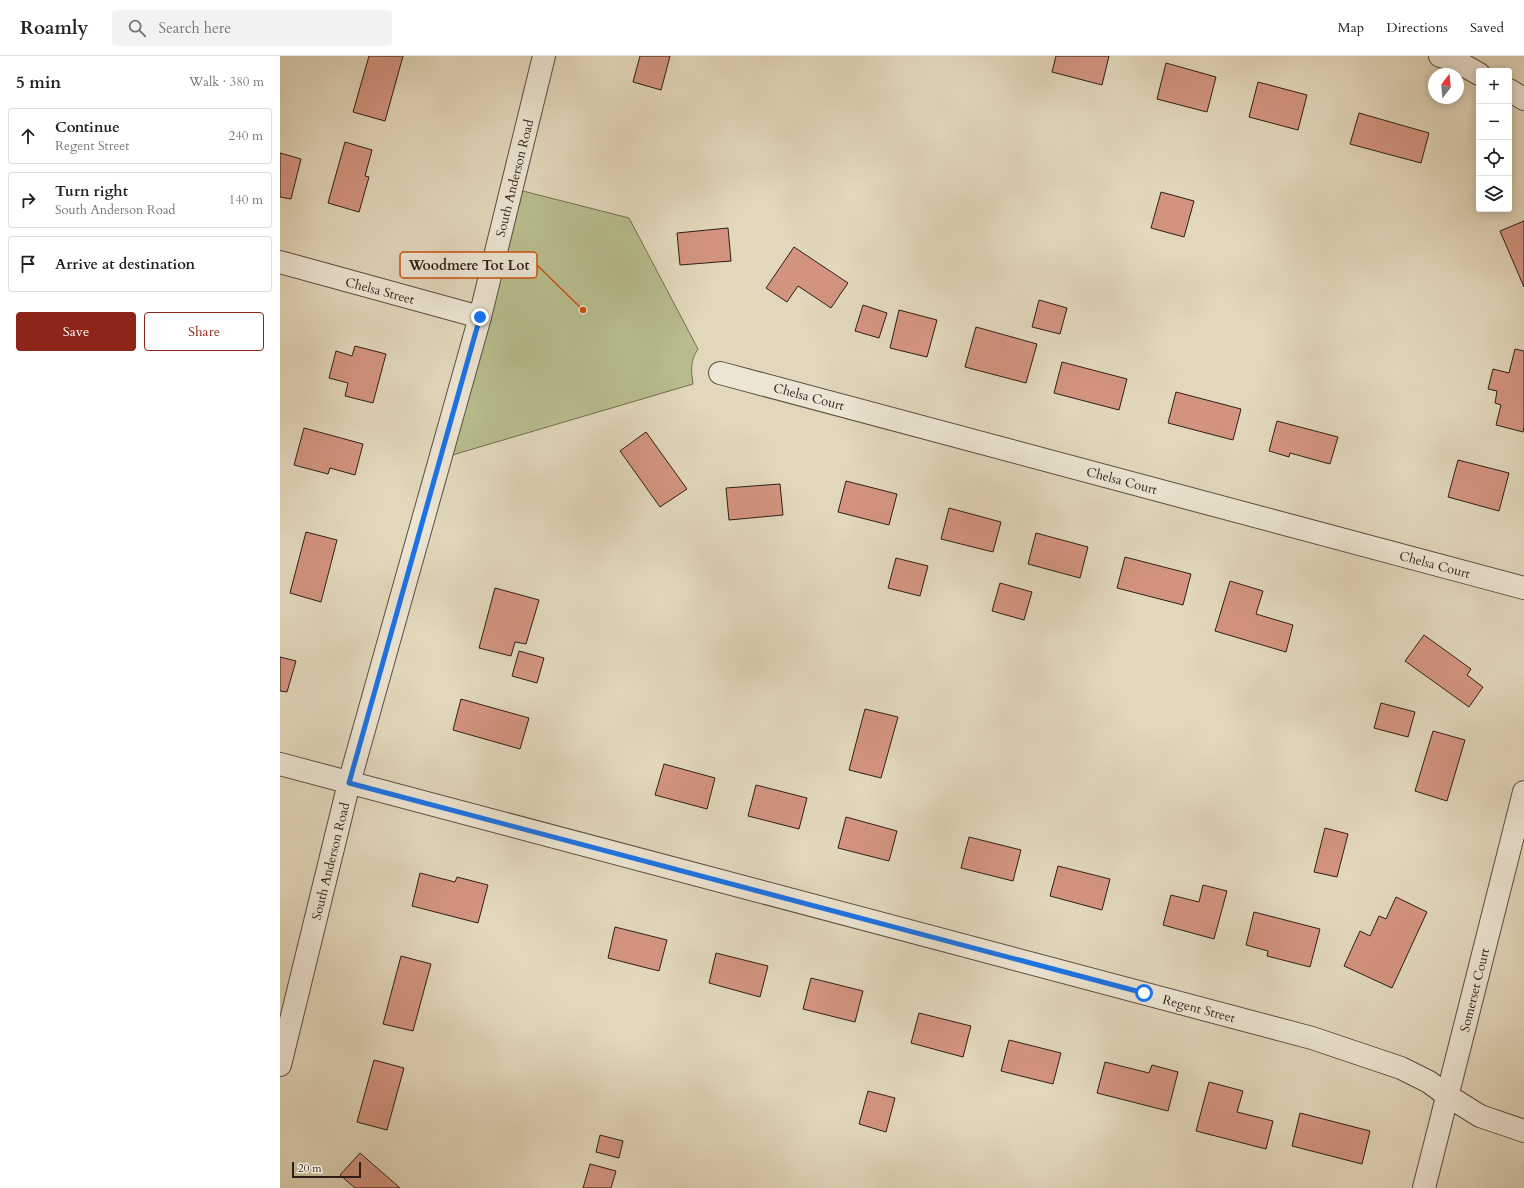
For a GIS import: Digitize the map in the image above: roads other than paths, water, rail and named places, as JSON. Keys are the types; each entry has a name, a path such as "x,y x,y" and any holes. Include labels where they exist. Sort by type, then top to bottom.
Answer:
{"street":[{"name":"South Anderson Road","path":"280,1065 349,783 480,317 544,56"},
{"path":"1440,56 1453,59 1476,72"},
{"path":"1512,92 1524,99"},
{"name":"Chelsa Street","path":"280,262 480,317"},
{"name":"Chelsa Court","path":"720,373 1524,588"},
{"name":"Regent Street","path":"280,764 1312,1038 1401,1068 1429,1082 1480,1116 1524,1131"},
{"name":"Somerset Court","path":"1424,1188 1524,792"}],"place":[{"name":"Woodmere Tot Lot","path":"583,310"}]}
